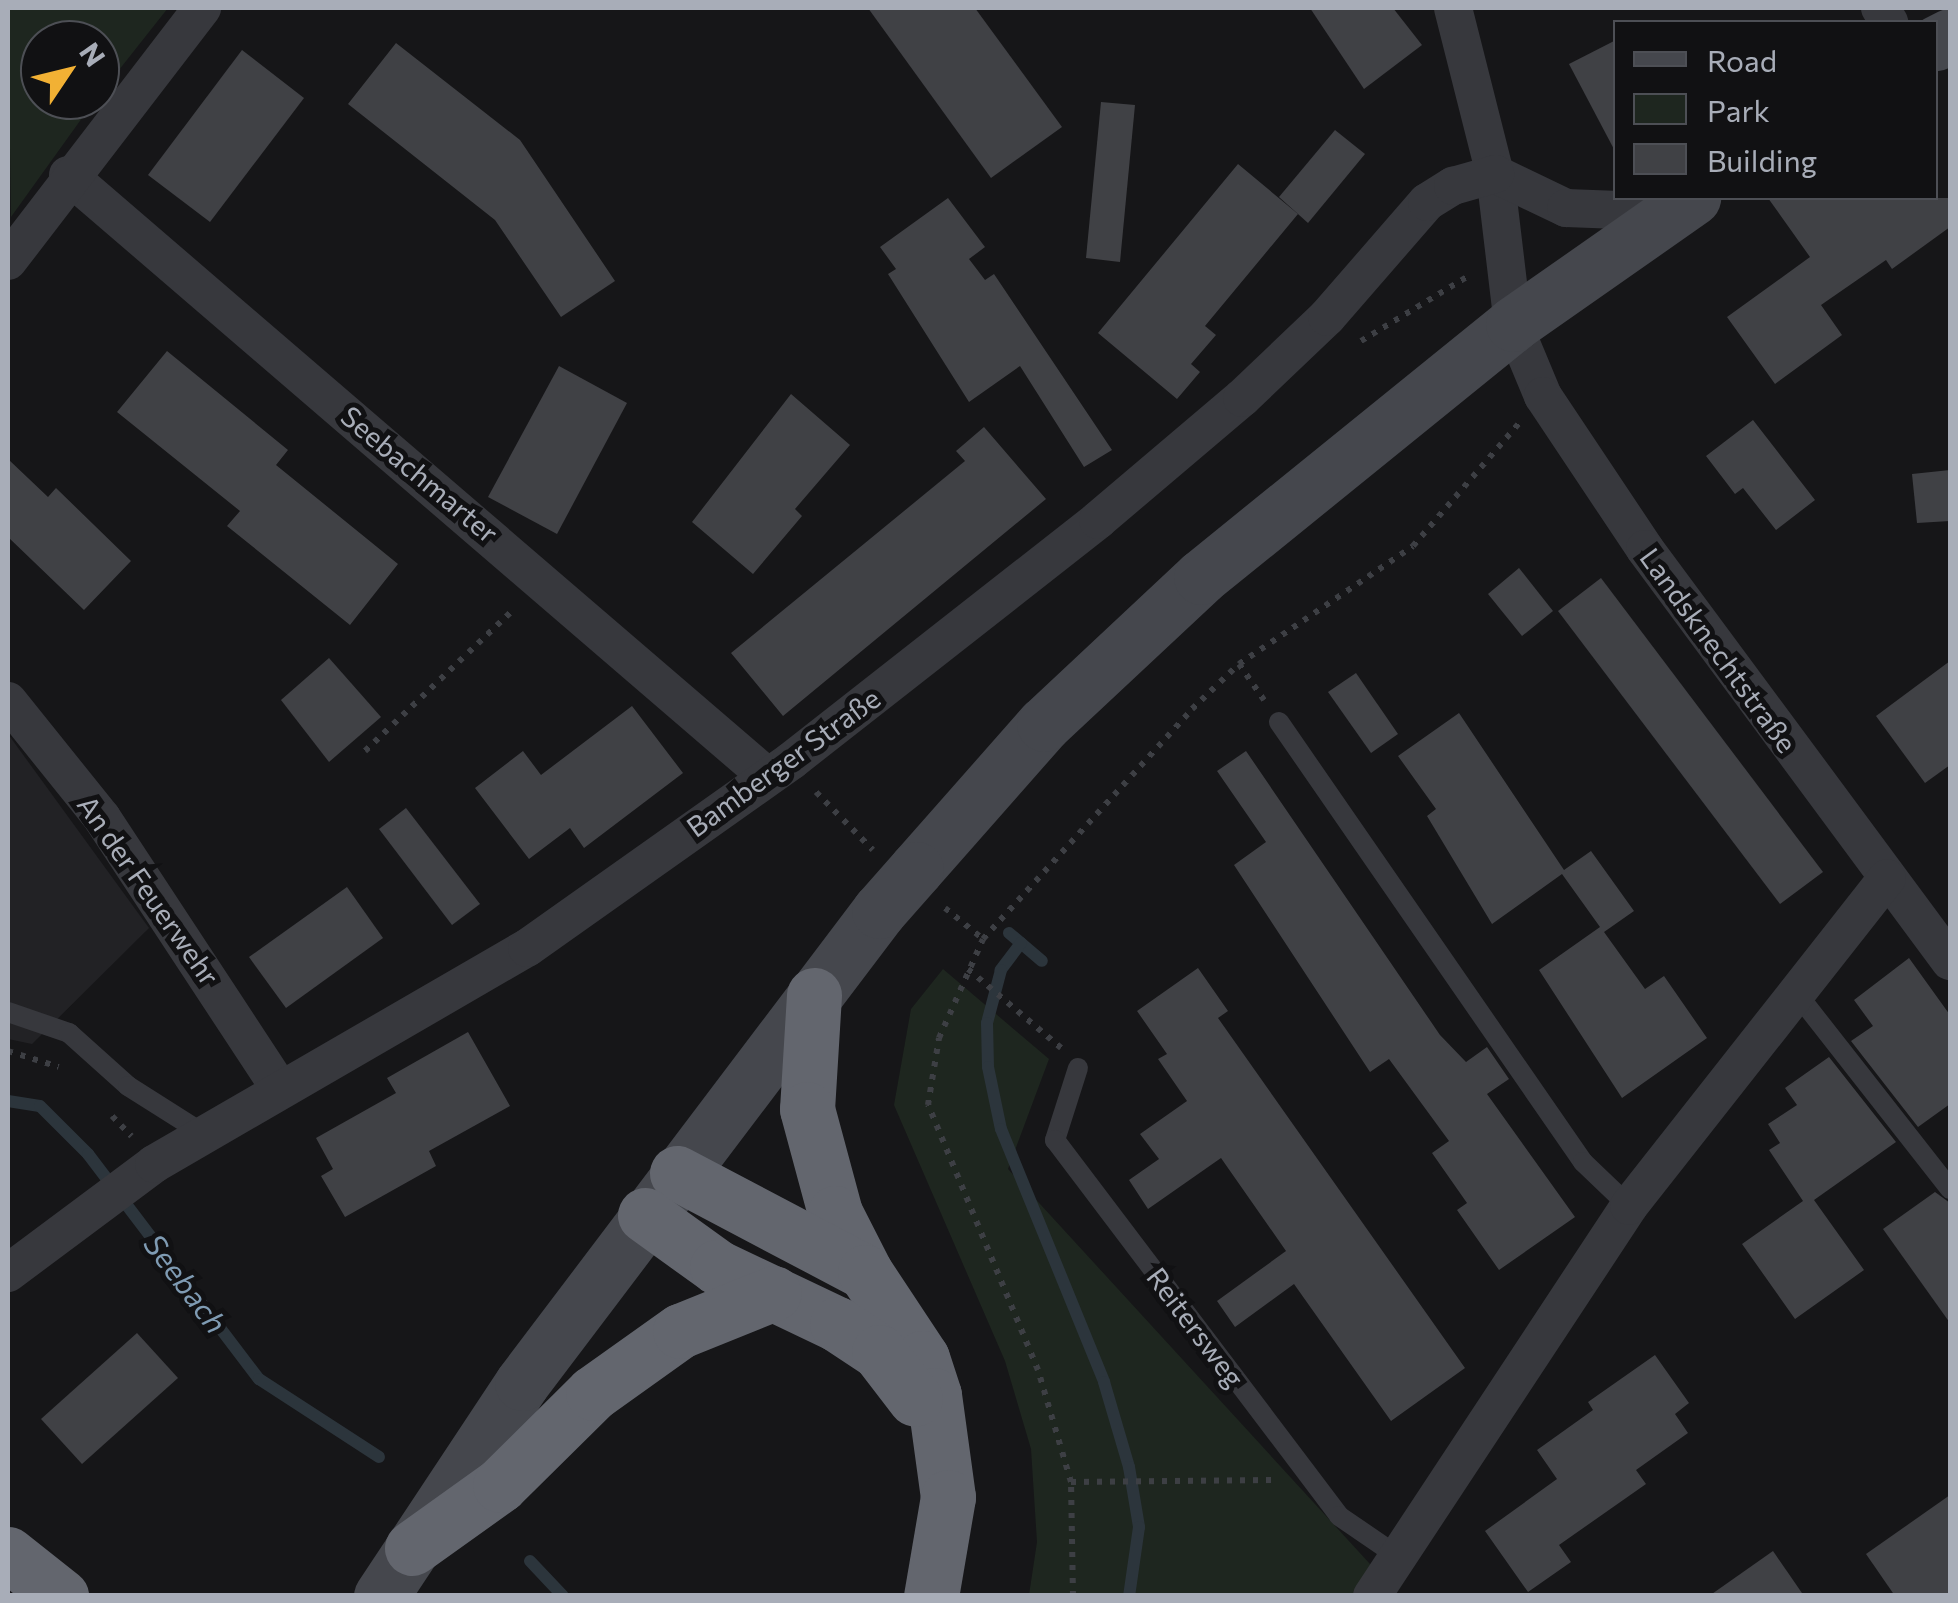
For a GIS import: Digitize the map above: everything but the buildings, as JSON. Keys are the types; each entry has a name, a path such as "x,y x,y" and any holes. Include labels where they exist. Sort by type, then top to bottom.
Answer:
{"highway":[{"path":"814,995 807,1110 835,1213 865,1272 922,1358 942,1451 948,1497 931,1596"},
{"path":"661,1194 865,1272"},
{"path":"661,1194 717,1267 774,1293 879,1352 912,1393 942,1451"},
{"path":"412,1548 500,1485 594,1394 680,1331 774,1293"},
{"path":"8,1554 61,1596"}],"main road":[{"path":"381,1596 661,1194 879,911 1044,724 1200,576 1513,324 1683,205"}],"street":[{"path":"8,261 68,176 202,8"},
{"name":"Landsknechtstraße","path":"1453,8 1496,174 1513,324 1543,396 1645,549 1950,961"},
{"path":"1496,174 1566,208 1683,205"},
{"name":"Bamberger Straße","path":"8,1273 101,1200 279,1086 527,948 768,777 1165,465 1327,317 1427,202 1496,174"},
{"name":"Seebachmarter","path":"68,176 545,580 768,777"},
{"name":"An der Feuerwehr","path":"8,701 102,818 279,1086"},
{"path":"1372,1596 1630,1206 1794,990 1887,878"}],"lane":[{"path":"1279,722 1583,1162 1630,1206"},
{"path":"1794,990 1950,1189"},
{"path":"8,1012 69,1033 128,1086 204,1134"},
{"name":"Reitersweg","path":"1078,1068 1055,1140 1339,1516 1399,1557"}],"path":[{"path":"1343,349 1506,254"},
{"path":"1073,1596 1071,1482 1038,1370 928,1105 939,1038 968,968 995,926 1238,664 1413,546 1543,396"},
{"path":"365,751 545,580"},
{"path":"1238,664 1279,722"},
{"path":"968,968 1005,997 1078,1068"},
{"path":"8,1052 62,1068 76,1081"},
{"path":"104,1108 144,1171"},
{"path":"1071,1482 1312,1482"}],"shaded area":[{"path":"8,734 149,928 32,1044 8,1039"}],"green space":[{"path":"8,8 168,8 120,69 120,20 20,20 20,120 81,120 11,217"},
{"path":"943,969 1049,1059 1008,1169 1381,1576 1367,1595 1029,1595 1037,1542 1031,1449 1005,1361 894,1105 911,1009"}],"waterway":[{"path":"1009,933 1042,961"},
{"path":"1021,943 1001,970 987,1023 988,1067 1001,1129 1104,1382 1129,1467 1139,1527 1129,1596"},
{"name":"Seebach","path":"8,1101 40,1106 88,1154 259,1379 379,1457"},
{"name":"Seebach","path":"530,1561 563,1596"}]}
